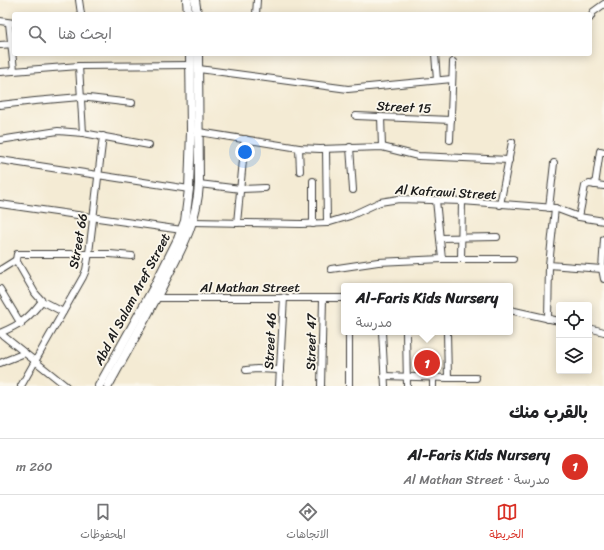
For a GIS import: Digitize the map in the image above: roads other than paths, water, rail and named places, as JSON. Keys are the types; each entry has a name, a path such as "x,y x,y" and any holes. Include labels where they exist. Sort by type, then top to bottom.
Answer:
{"street":[{"path":"79,0 81,12"},
{"path":"187,0 188,12"},
{"path":"195,0 196,12"},
{"path":"256,12 257,0"},
{"path":"592,14 604,4"},
{"path":"0,21 12,23"},
{"path":"0,45 12,44"},
{"path":"13,56 14,70"},
{"name":"Abd Al Salam Aref Street","path":"99,386 156,294 182,230 187,210 189,189 190,56"},
{"name":"Abd Al Salam Aref Street","path":"108,386 185,242 193,222 199,184 198,56"},
{"path":"436,56 437,80"},
{"path":"450,140 453,62"},
{"path":"0,72 79,66 191,65"},
{"path":"79,66 83,133"},
{"path":"199,69 348,89 452,79"},
{"path":"0,105 35,100 80,97 132,103"},
{"name":"Street 15","path":"356,116 451,120"},
{"path":"381,117 382,147"},
{"path":"0,140 58,131 103,136 149,145"},
{"path":"199,132 299,148 382,147 418,156 509,160"},
{"name":"Street 66","path":"21,386 86,270 94,218 103,136"},
{"path":"237,223 245,139"},
{"path":"500,205 512,142"},
{"path":"350,147 353,190"},
{"path":"299,148 300,172"},
{"path":"326,148 327,223"},
{"path":"595,185 601,168 600,151 604,152"},
{"path":"0,160 189,189"},
{"path":"548,319 554,163"},
{"path":"313,181 313,224"},
{"path":"199,184 241,189 265,188"},
{"path":"579,217 585,186 587,184 604,186"},
{"name":"Al Kafrawi Street","path":"193,222 327,223 350,216 372,205 390,200 462,201 552,208 579,217 604,221"},
{"path":"436,200 442,259"},
{"path":"461,259 462,201"},
{"path":"0,204 182,230"},
{"path":"440,238 497,237"},
{"path":"604,240 602,269 604,279"},
{"path":"0,270 16,260 16,256 19,253 89,253 132,256"},
{"path":"331,269 378,262 442,259 513,259"},
{"path":"16,260 35,293 42,301 63,312"},
{"path":"549,265 602,269"},
{"path":"0,289 21,324"},
{"name":"Al Mathan Street","path":"156,294 341,298"},
{"name":"Street 46","path":"279,386 284,297"},
{"name":"Street 47","path":"321,386 323,298"},
{"path":"42,301 32,314 21,324 0,333 66,386"},
{"path":"513,311 556,320"},
{"path":"592,329 604,332"},
{"path":"349,335 349,386"},
{"path":"382,335 385,386"},
{"path":"406,335 407,386"},
{"path":"447,335 448,378"},
{"path":"0,363 25,353"},
{"path":"246,370 280,370"},
{"path":"384,376 476,378"},
{"path":"433,377 433,386"}],"place":[{"name":"Al-Faris Kids Nursery","path":"427,363"}]}
